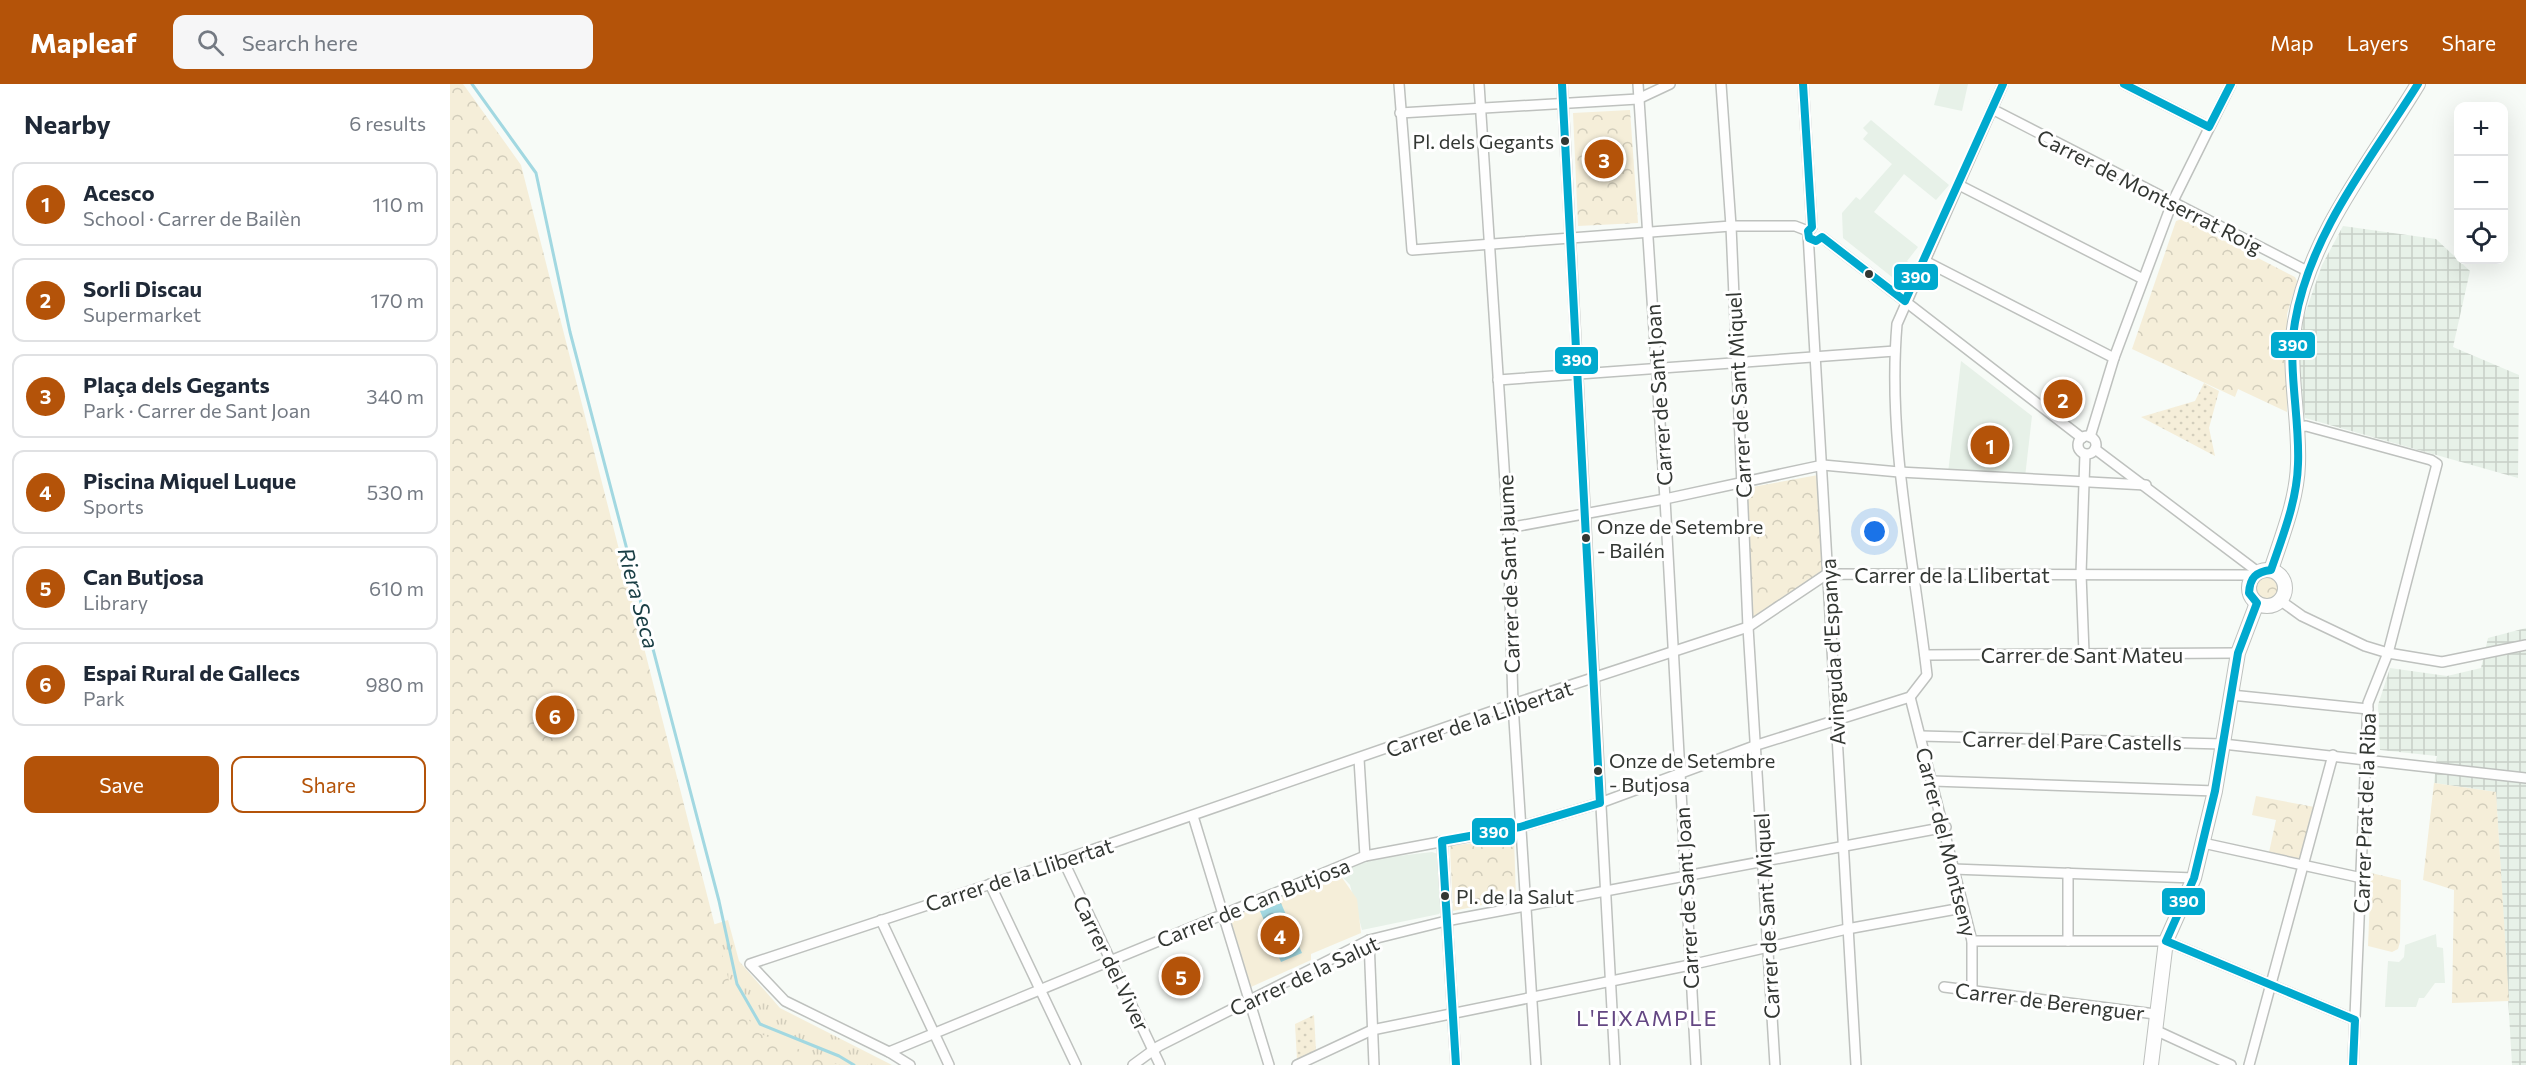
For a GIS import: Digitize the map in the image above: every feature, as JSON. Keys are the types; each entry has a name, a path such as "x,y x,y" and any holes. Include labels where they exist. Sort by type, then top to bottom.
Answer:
{"street":[{"path":"1399,84 1412,250 1731,226 1795,226 1810,232 1821,229 1822,237 2086,437 2094,440 2095,449 2261,572 2282,576 2285,582 2284,594 2281,601 2270,606 2257,603 2249,593 2261,572 2291,509 2298,464 2292,345 2295,320 2309,272 2342,204 2417,84"},
{"name":"Carrer de Sant Jaume","path":"1479,84 1508,528 1513,704 1536,1065"},
{"path":"1562,84 1615,1065"},
{"name":"Carrer de Sant Joan","path":"1638,84 1665,499 1678,776 1687,876 1696,1065"},
{"path":"1400,113 1638,99 1670,84"},
{"name":"Carrer de Sant Miquel","path":"1721,84 1731,226 1748,627 1775,1065"},
{"name":"Avinguda d'Espanya","path":"1803,84 1827,574 1856,1065"},
{"path":"1910,697 1927,675 1899,472 1895,351 1897,324 1905,301 2003,84"},
{"path":"2124,84 2209,127"},
{"path":"2085,453 2079,448 2086,437 2172,202 2231,84"},
{"name":"Carrer de Montserrat Roig","path":"1992,109 2309,272"},
{"path":"1959,185 2143,279"},
{"path":"1925,261 2114,357"},
{"path":"1498,380 1736,361 1816,359 1895,351"},
{"name":"Carrer Prat de la Riba","path":"2295,427 2306,426 2432,460 2437,464 2388,653 2368,709 2353,1065"},
{"path":"2085,453 2095,449"},
{"path":"2084,653 2081,574 2082,483 2085,453"},
{"path":"1508,528 1665,499 1823,465 1899,472 2146,485"},
{"name":"Carrer de la Llibertat","path":"890,1052 785,1001 750,964 1193,816 1513,704 1593,680 1748,627 1827,574 1914,576 2261,572"},
{"path":"2281,601 2302,616 2365,646 2388,653 2442,662 2526,645"},
{"path":"2151,1065 2155,1014 2166,941 2194,878 2215,791 2238,653 2257,603"},
{"name":"Carrer de Sant Mateu","path":"1925,655 2238,653"},
{"path":"2231,695 2368,709"},
{"name":"Carrer de Can Butjosa","path":"890,1052 1365,856 1520,827 1600,803 1836,719 1910,697"},
{"name":"Carrer del Montseny","path":"1910,697 1946,827 1953,869 1972,941 1972,989"},
{"name":"Carrer del Pare Castells","path":"1921,736 2223,744 2526,778"},
{"path":"2249,1065 2333,755"},
{"path":"1359,759 1365,856"},
{"path":"1933,781 2215,791"},
{"path":"1193,816 1269,1065"},
{"name":"Carrer de la Salut","path":"1133,1065 1153,1049 1369,940 1446,921 1605,893 1763,860 1946,827"},
{"path":"1442,841 1455,1065"},
{"path":"2203,843 2362,878"},
{"name":"Carrer del Viver","path":"1063,860 1160,1065"},
{"path":"1953,869 2194,878"},
{"path":"2068,873 2068,941"},
{"path":"990,884 1076,1065"},
{"path":"1297,1065 1372,1030 1452,1016 1847,929 1962,908"},
{"path":"881,920 949,1065"},
{"path":"1369,940 1374,1065"},
{"path":"1972,941 2166,941 2355,1020"},
{"name":"Carrer de Berenguer","path":"1944,987 2155,1014"},
{"path":"2155,1030 2231,1065"},
{"path":"890,1052 909,1065"}],"shaded area":[{"path":"1940,84 1968,84 1962,111 1934,105"},
{"path":"1871,120 1949,185 1936,200 1904,174 1874,212 1918,247 1907,261 1915,268 1907,289 1843,238 1842,213 1856,197 1860,200 1892,164 1863,139 1868,133 1863,128"},
{"path":"2343,226 2436,239 2454,256 2454,264 2463,264 2470,271 2453,347 2519,375 2518,478 2305,418 2298,373 2301,325 2322,265"},
{"path":"1961,361 2032,416 2025,477 1948,473"},
{"path":"2526,628 2526,1065 2512,1065 2496,792 2434,783 2437,756 2380,750 2378,705 2390,668 2447,676 2481,668 2488,638"},
{"path":"1432,852 1438,854 1441,911 1439,914 1362,930 1350,885 1338,872 1373,859"},
{"path":"2436,934 2437,947 2443,948 2445,983 2435,983 2424,998 2419,998 2416,1007 2385,1007 2388,961 2399,962 2404,957 2405,945"}],"green space":[{"path":"450,84 463,84 521,165 731,989 756,1032 838,1065 450,1065"},
{"path":"1630,110 1638,223 1578,226 1573,113"},
{"path":"2182,219 2295,277 2297,281 2287,314 2287,412 2238,389 2235,397 2132,349 2176,221"},
{"path":"2204,383 2219,391 2209,428 2215,456 2141,417 2195,401"},
{"path":"1818,475 1822,573 1753,618 1747,488"},
{"path":"2267,574 2277,578 2281,588 2277,598 2267,602 2257,598 2253,588 2257,578"},
{"path":"2434,783 2496,792 2509,1001 2452,1003 2454,890 2423,880"},
{"path":"2256,796 2320,808 2305,865 2268,857 2276,820 2252,815"},
{"path":"1514,838 1516,898 1453,911 1450,846"},
{"path":"1338,872 1357,899 1361,933 1311,954 1311,960 1251,987 1231,921 1233,917"},
{"path":"2371,873 2401,880 2400,942 2398,949 2392,952 2368,946"},
{"path":"728,920 739,961 780,1008 892,1065 838,1065 736,1037 706,927"},
{"path":"1314,1015 1316,1051 1297,1060 1295,1024"}],"water":[{"path":"1281,903 1287,917 1266,925 1260,911"},
{"path":"1287,918 1302,953 1281,962 1266,926"}],"waterway":[{"name":"Riera Seca","path":"472,84 536,173 570,332 719,901 737,984 760,1024 839,1056 854,1065"}],"transit line":[{"name":"390","path":"1456,1065 1442,841 1520,827 1600,803 1562,84"},
{"name":"390","path":"1803,84 1812,227 1808,231 1809,238 1816,241 1822,237 1905,301 2003,84"},
{"name":"390","path":"2124,84 2209,127 2231,84"},
{"name":"390","path":"2353,1065 2355,1020 2166,941 2194,878 2215,791 2238,653 2257,603 2249,593 2252,579 2261,572 2271,570 2289,518 2295,491 2298,446 2292,357 2295,322 2303,289 2314,258 2344,198 2418,84"}],"place":[{"name":"Pl. dels Gegants","path":"1565,141"},
{"name":"Plaça dels Gegants","path":"1604,159"},
{"name":"Sorli Discau","path":"2063,399"},
{"name":"Acesco","path":"1990,445"},
{"name":"Onze de Setembre - Bailén","path":"1586,538"},
{"name":"Espai Rural de Gallecs","path":"555,715"},
{"name":"Onze de Setembre - Butjosa","path":"1598,771"},
{"name":"Pl. de la Salut","path":"1445,896"},
{"name":"Piscina Miquel Luque","path":"1280,935"},
{"name":"Can Butjosa","path":"1181,976"}],"district":[{"name":"L'EIXAMPLE","path":"1647,1017"}]}
